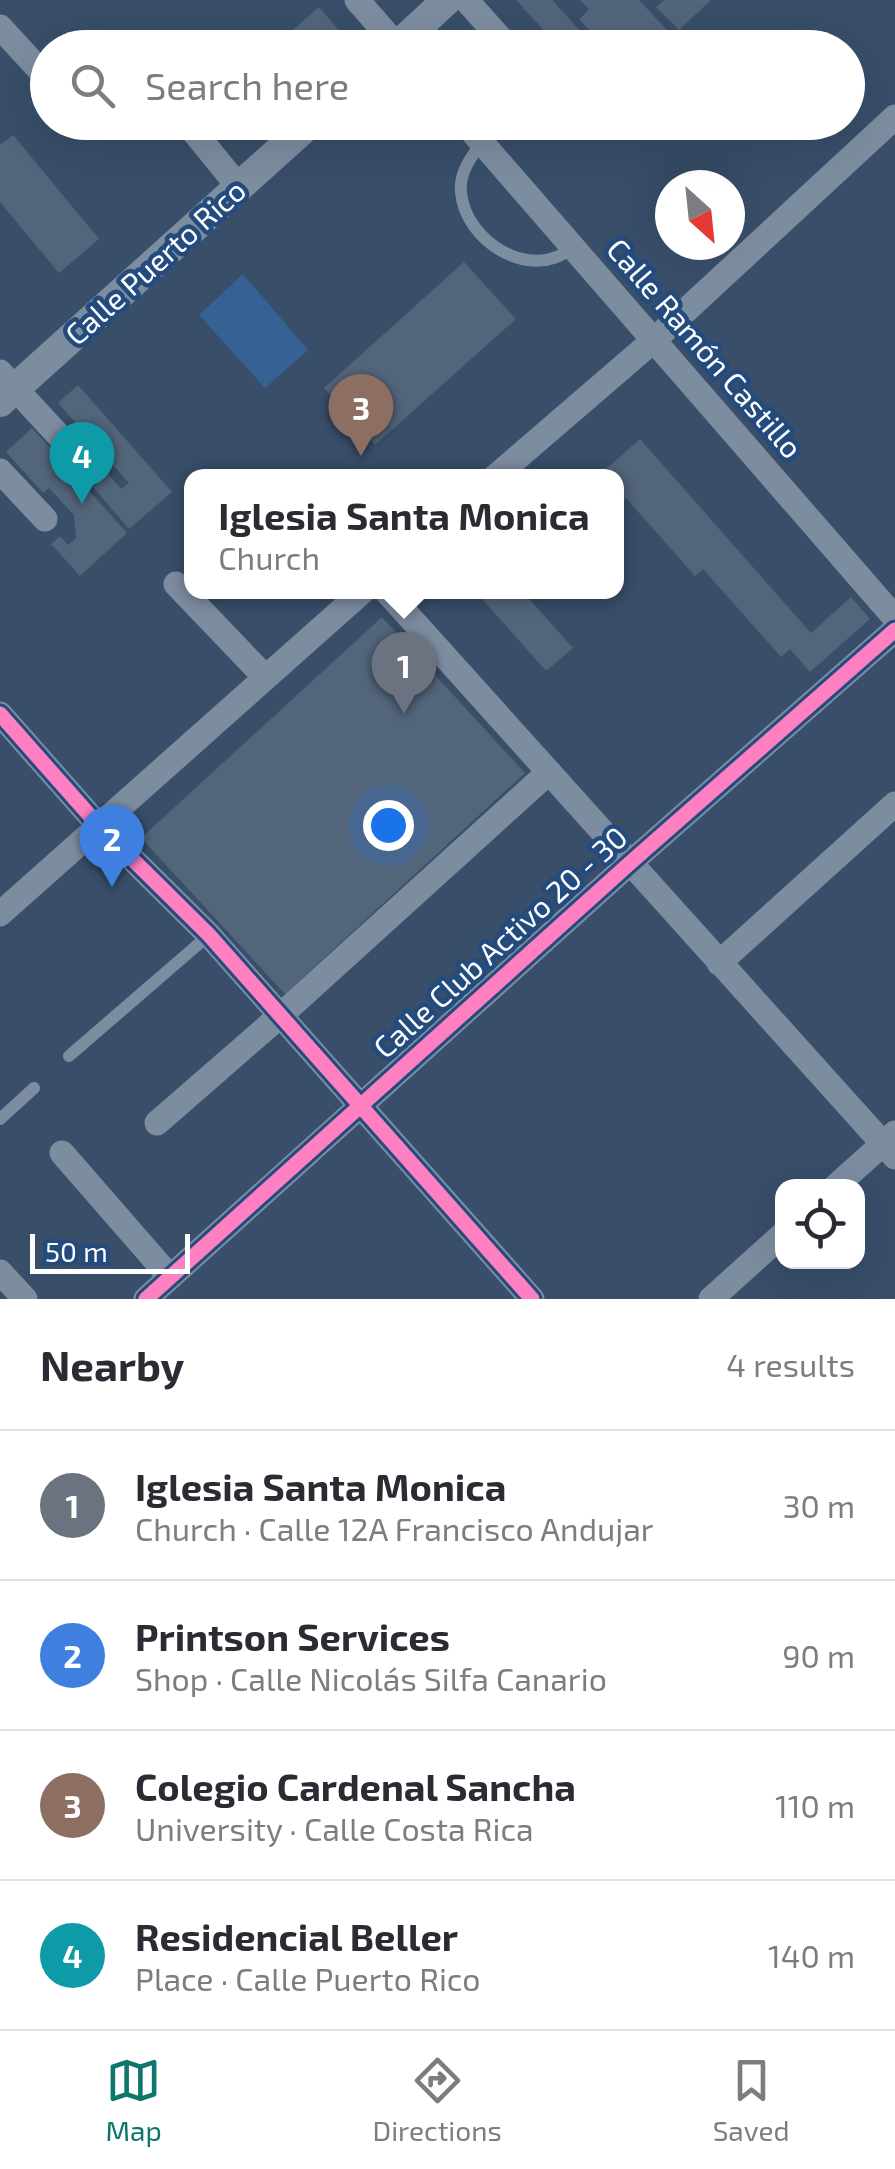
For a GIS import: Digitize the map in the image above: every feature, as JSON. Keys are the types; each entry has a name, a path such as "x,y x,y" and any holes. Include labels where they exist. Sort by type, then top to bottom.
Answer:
{"street":[{"path":"357,0 383,30"},
{"path":"415,30 447,0"},
{"path":"466,0 493,30"},
{"path":"0,27 30,60"},
{"path":"504,469 654,340 895,118"},
{"path":"201,140 240,187"},
{"name":"Calle Puerto Rico","path":"6,387 291,140"},
{"name":"Calle Ramón Castillo","path":"480,140 895,618"},
{"path":"6,387 85,464"},
{"path":"0,471 45,519"},
{"path":"176,584 184,592"},
{"path":"191,599 265,676"},
{"path":"0,914 354,599"},
{"path":"393,599 720,963 891,1145 845,1179"},
{"name":"Calle Club Activo 20 - 30","path":"146,1299 895,630"},
{"path":"0,714 100,826 209,935 532,1299"},
{"path":"156,1123 549,772"},
{"path":"720,963 895,804"},
{"path":"62,1153 170,1278"},
{"path":"711,1299 775,1241"},
{"path":"0,1272 24,1299"}],"lane":[{"path":"471,140 461,194 468,214 489,242 510,256 532,262 565,254 573,248"},
{"path":"69,1056 209,935"},
{"path":"0,1119 34,1088"}],"shaded area":[{"path":"243,274 308,350 265,388 199,315"}],"building":[{"path":"516,0 552,0 580,30 544,30"},
{"path":"580,0 639,0 667,30 589,30 579,19 589,10"},
{"path":"664,0 711,0 679,30 656,7"},
{"path":"319,7 338,30 293,30"},
{"path":"13,135 99,239 59,273 0,202 0,145"},
{"path":"464,262 516,319 375,445 324,388"},
{"path":"78,385 172,492 129,529 93,487 108,474 121,489 129,483 58,403"},
{"path":"32,428 127,533 80,576 51,544 60,536 68,545 76,538 74,515 49,488 43,493 6,452"},
{"path":"640,439 811,633 851,597 870,619 810,672 790,649 781,657 703,569 695,576 624,500 624,469 606,469"},
{"path":"482,599 529,599 573,648 546,671"},
{"path":"382,617 525,773 285,994 141,838"}],"cycle path":[{"path":"146,1299 895,630"},
{"path":"0,714 99,826 209,935 532,1299"}],"place":[{"name":"Colegio Cardenal Sancha","path":"361,456"},
{"name":"Residencial Beller","path":"82,504"},
{"name":"Iglesia Santa Monica","path":"404,714"},
{"name":"Printson Services","path":"112,887"}]}
